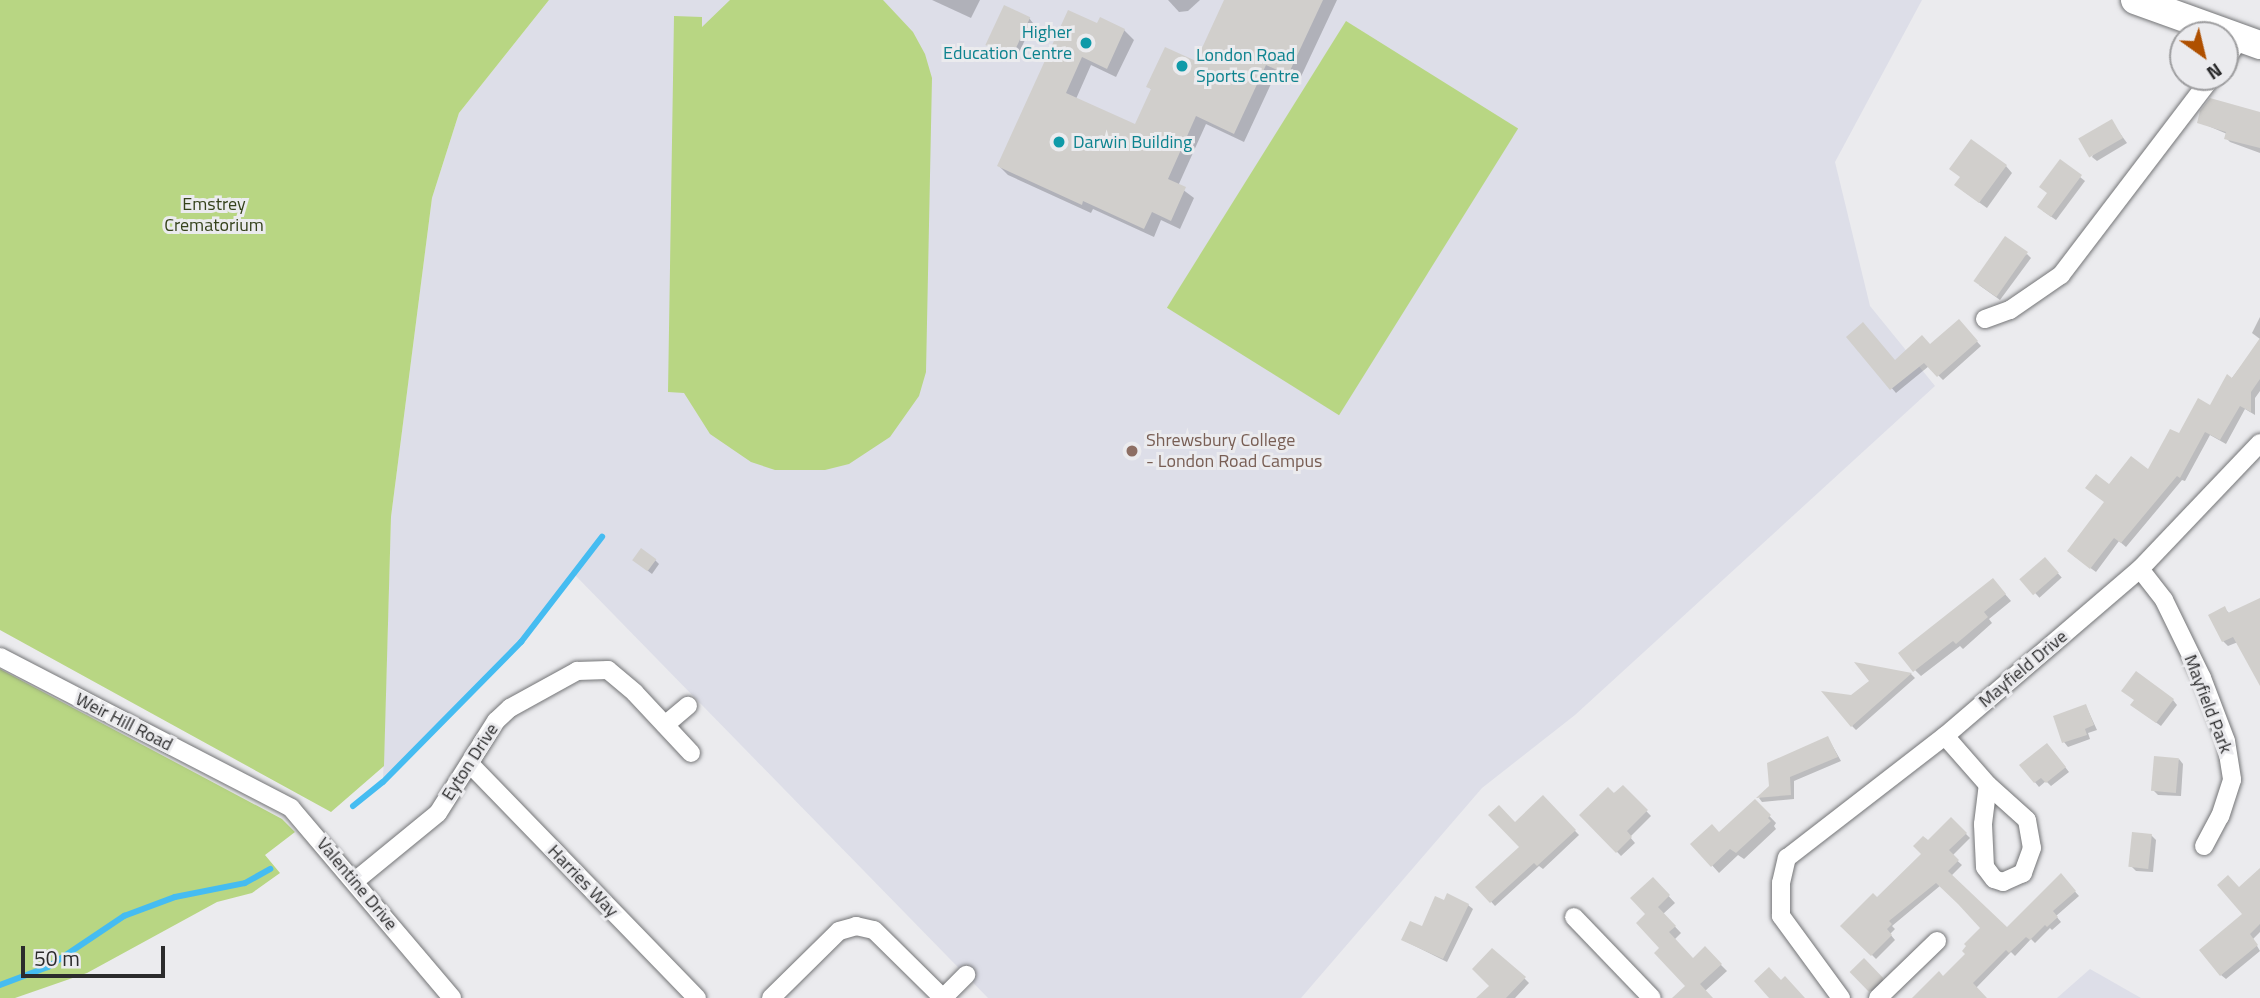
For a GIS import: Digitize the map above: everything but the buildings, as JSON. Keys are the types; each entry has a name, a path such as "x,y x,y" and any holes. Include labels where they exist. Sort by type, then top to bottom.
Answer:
{"main road":[{"path":"2135,0 2242,48"}],"street":[{"path":"1985,319 2010,310 2061,275 2201,91"},
{"name":"Mayfield Drive","path":"1841,998 1781,916 1781,883 1787,858 1944,736 2140,569 2260,443"},
{"name":"Mayfield Park","path":"2140,569 2164,600 2202,678 2226,741 2232,780 2220,816 2204,846"},
{"name":"Weir Hill Road","path":"0,657 248,786"},
{"name":"Eyton Drive","path":"355,881 438,813 470,764 479,744 510,709 577,671 608,670 635,693 691,753"},
{"path":"665,725 688,706"},
{"path":"1944,736 1988,786 2027,820 2032,848 2022,873 2003,882 1994,879 1985,866 1983,824 1988,786"},
{"name":"Harries Way","path":"470,764 697,998"},
{"name":"Valentine Drive","path":"248,786 291,808 452,998"},
{"path":"1574,917 1652,998"},
{"path":"771,998 839,931 856,926 874,930 943,998 965,975"},
{"path":"1878,998 1937,941"}],"shaded area":[{"name":"Shrewsbury College - London Road Campus","path":"549,0 1922,0 1835,162 1870,306 1935,386 1575,715 1482,788 1301,998 988,998 574,574 521,642 383,782 391,517 432,198 459,113"},
{"path":"2090,969 2141,998 2057,998"}],"green space":[{"name":"Emstrey Crematorium","path":"0,0 549,0 459,113 432,198 391,517 384,766 331,812 0,630"},
{"path":"730,0 883,0 913,32 925,54 932,78 926,372 919,396 890,437 849,464 825,470 775,470 751,462 710,434 684,393 668,392 674,16 702,17 702,27"},
{"path":"1346,21 1518,129 1339,415 1167,308"},
{"path":"0,669 282,819 295,832 265,855 280,873 252,893 217,902 87,973 15,998 0,998"}],"waterway":[{"path":"353,806 383,782 521,642 602,537"},
{"path":"0,985 48,967 124,916 175,897 245,883 270,869"}],"place":[{"name":"Higher Education Centre","path":"1086,43"},
{"name":"London Road Sports Centre","path":"1182,66"},
{"name":"Darwin Building","path":"1059,142"},
{"name":"Shrewsbury College - London Road Campus","path":"1132,451"}]}
